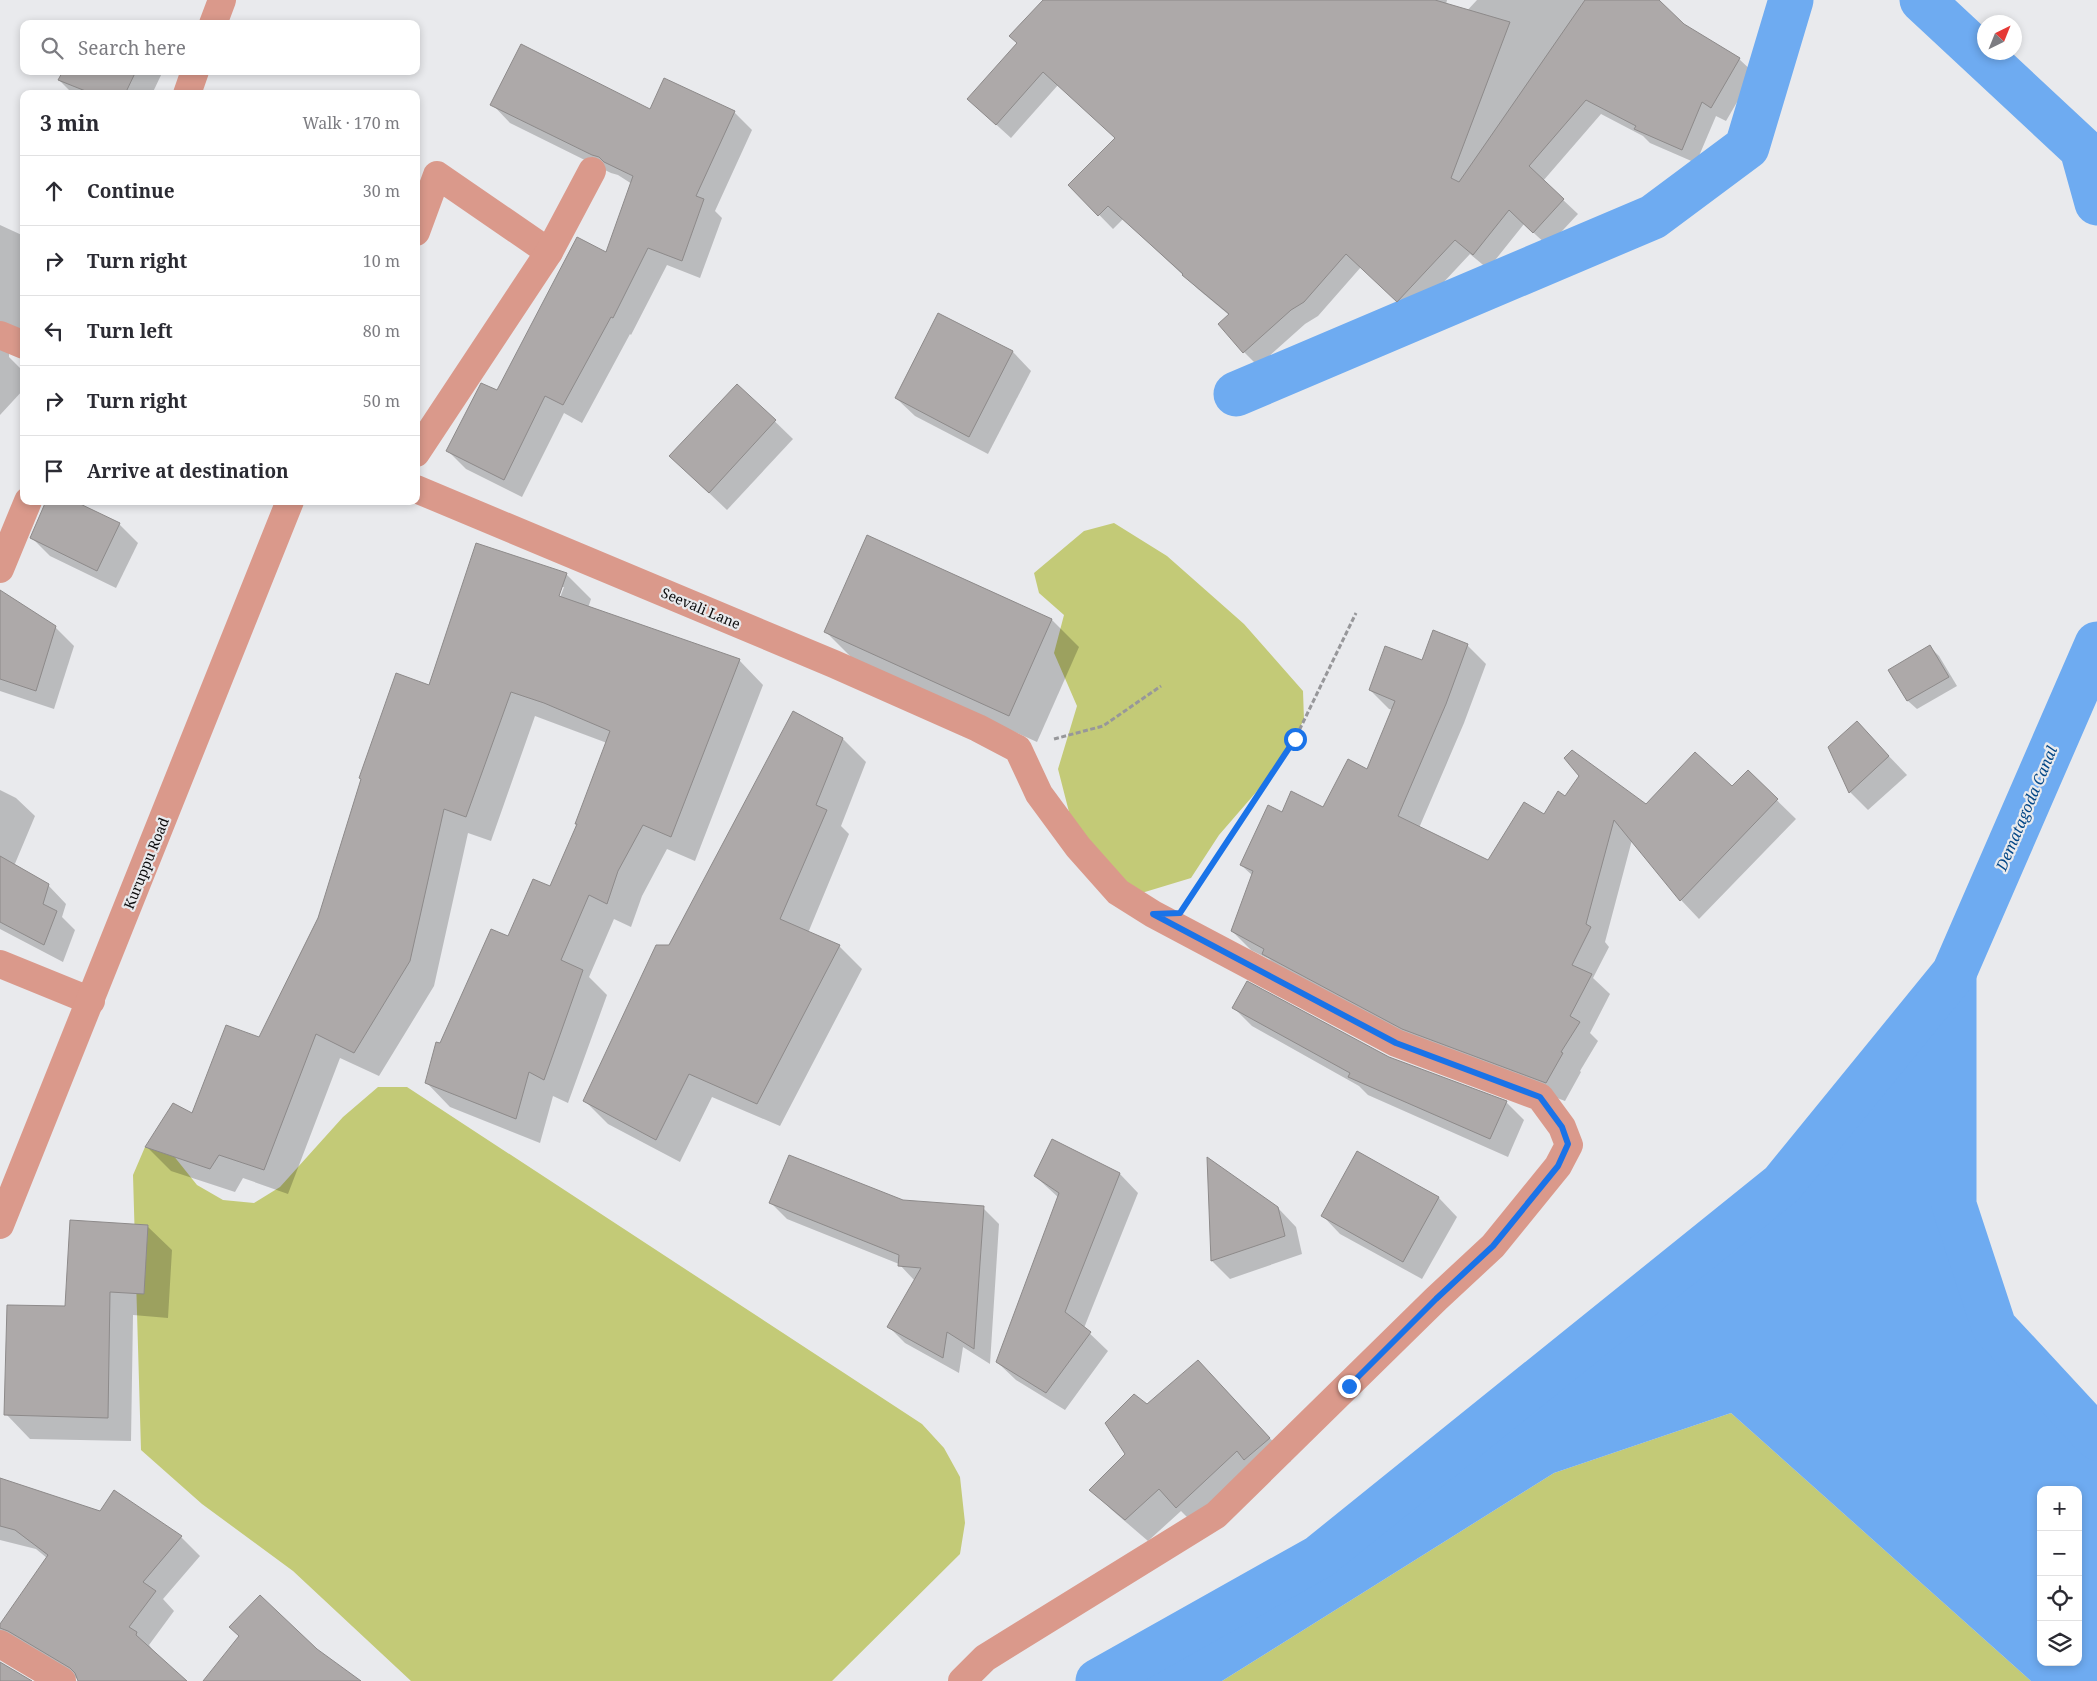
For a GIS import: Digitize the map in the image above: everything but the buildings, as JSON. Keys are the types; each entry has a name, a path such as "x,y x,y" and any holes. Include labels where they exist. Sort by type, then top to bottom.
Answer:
{"street":[{"path":"214,20 222,0"},
{"path":"188,90 194,75"},
{"path":"420,447 549,252 592,171"},
{"path":"420,221 437,175 549,252"},
{"path":"0,334 20,343"},
{"name":"Seevali Lane","path":"420,491 834,664 984,731 1018,749"},
{"path":"0,569 26,505"},
{"name":"Kuruppu Road","path":"0,1225 91,1002 288,505"},
{"path":"962,1681 985,1658 1216,1515 1436,1299 1493,1246 1558,1166 1568,1144 1562,1127 1540,1097 1396,1043 1153,914 1118,892 1078,847 1039,794 1018,749"},
{"path":"0,964 91,1002"},
{"path":"0,1644 62,1681"}],"path":[{"path":"1153,914 1180,913 1295,739 1356,613"},
{"path":"1018,749 1104,726 1161,686"}],"green space":[{"path":"1114,523 1167,556 1244,624 1303,691 1304,720 1271,775 1219,835 1191,878 1135,895 1078,847 1058,769 1077,706 1054,653 1064,615 1039,593 1034,573 1084,531"},
{"path":"378,1087 407,1087 922,1424 944,1448 960,1477 965,1523 960,1554 832,1681 411,1681 293,1571 202,1504 141,1450 133,1175 145,1147 169,1150 197,1185 223,1200 254,1203 280,1187 343,1117"},
{"path":"1731,1413 2031,1681 1222,1681 1554,1473"}],"water":[{"path":"1954,973 1954,1205 1994,1327 2097,1438 2097,1681 2031,1681 1731,1413 1554,1473 1222,1681 1098,1681 1319,1557 1781,1184"}],"waterway":[{"path":"1236,394 1653,217 1747,147 1791,0"},
{"name":"Dematagoda Canal","path":"1922,0 2082,149 2097,203"},
{"path":"1098,1681 1319,1557 1782,1184 1954,973 2097,644"},
{"path":"1954,973 1954,1205 1994,1327 2097,1438"}],"route":[{"path":"1295,739 1180,913 1153,914 1396,1043 1540,1097 1562,1127 1568,1144 1558,1166 1493,1246 1436,1299 1349,1386"}]}
